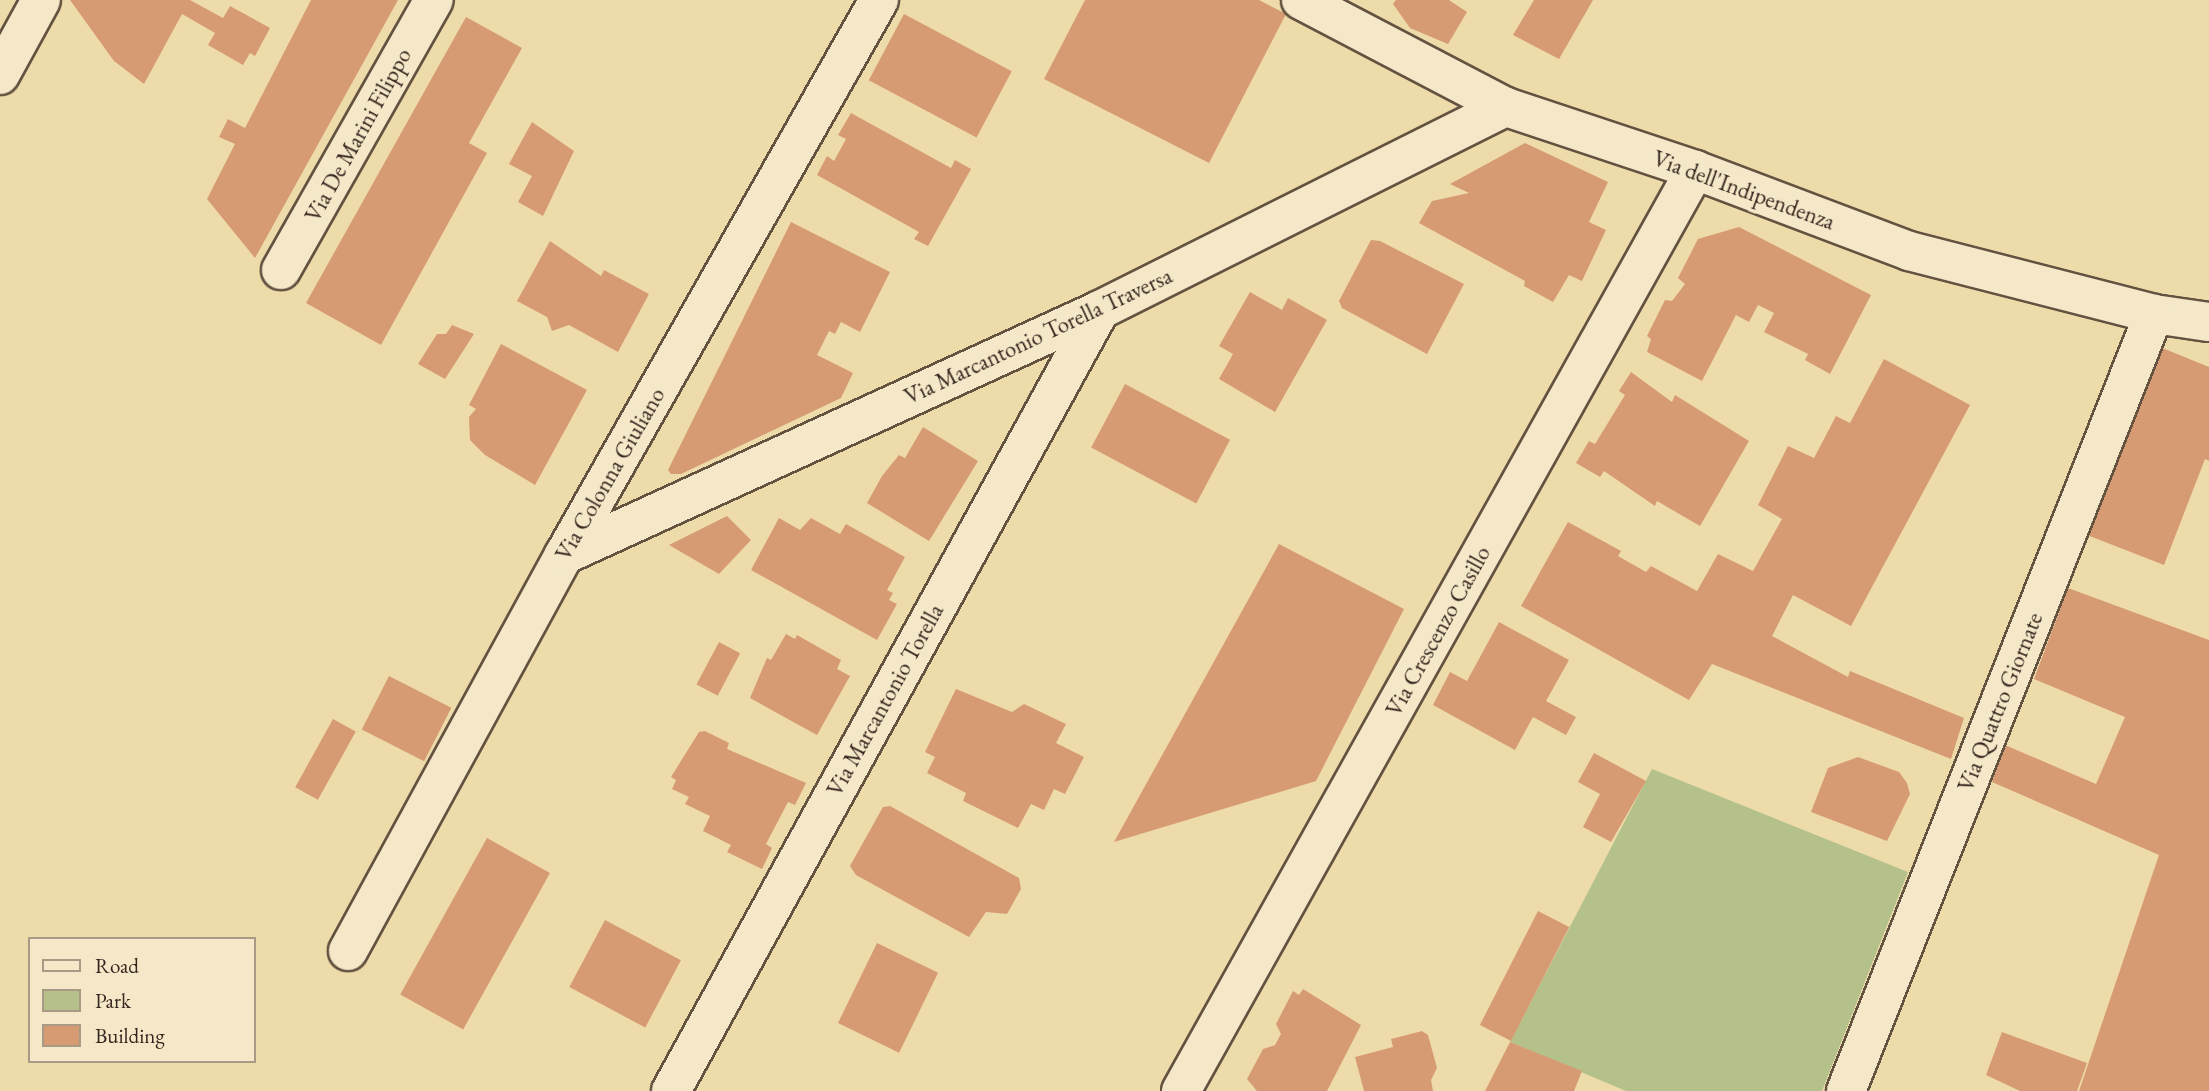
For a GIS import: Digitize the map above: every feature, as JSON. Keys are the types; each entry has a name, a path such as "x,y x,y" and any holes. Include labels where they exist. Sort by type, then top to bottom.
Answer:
{"street":[{"path":"0,75 41,0"},
{"name":"Via De Marini Filippo","path":"281,270 434,0"},
{"name":"Via Colonna Giuliano","path":"348,951 564,555 879,0"},
{"name":"Via dell'Indipendenza","path":"1301,0 1506,107 1695,170 1909,251 2154,314 2209,322"},
{"name":"Via Marcantonio Torella Traversa","path":"564,555 1100,310 1506,107"},
{"name":"Via Crescenzo Casillo","path":"1181,1091 1695,170"},
{"name":"Via Marcantonio Torella","path":"671,1091 1100,310"},
{"name":"Via Quattro Giornate","path":"1846,1091 2154,314"}],"green space":[{"path":"1652,769 1908,872 1822,1091 1626,1091 1510,1042"}],"building":[{"path":"70,0 190,0 223,18 230,6 270,28 255,56 250,53 243,65 208,45 215,33 182,14 144,84 114,61"},
{"path":"311,0 398,0 255,258 207,199 235,144 219,137 228,119 245,128"},
{"path":"1085,0 1259,0 1286,14 1209,163 1044,79"},
{"path":"1396,0 1449,0 1467,12 1448,44 1410,28 1393,4"},
{"path":"1534,0 1593,0 1559,59 1513,35"},
{"path":"904,14 1012,71 977,137 869,80"},
{"path":"466,17 522,48 469,143 487,153 381,345 306,303"},
{"path":"851,113 951,168 955,160 971,169 928,246 914,239 919,232 817,175 827,156 834,161 846,139 838,135"},
{"path":"532,122 574,151 543,216 518,202 532,176 509,164"},
{"path":"1525,143 1608,182 1589,222 1606,230 1582,281 1569,275 1553,302 1524,286 1525,281 1419,223 1432,201 1469,193 1450,184"},
{"path":"791,222 890,272 860,332 841,322 835,334 829,331 817,355 853,373 841,398 681,474 671,474 668,470"},
{"path":"1739,227 1871,295 1830,374 1805,360 1808,354 1764,332 1774,313 1758,305 1749,322 1736,315 1702,381 1647,352 1651,339 1647,336 1665,300 1672,301 1685,284 1678,278 1698,239"},
{"path":"1371,240 1380,241 1464,284 1427,354 1342,308 1339,301"},
{"path":"550,241 601,276 604,270 649,294 618,352 569,325 552,331 547,317 517,301"},
{"path":"1250,292 1282,310 1288,298 1327,320 1275,412 1219,379 1233,354 1219,346"},
{"path":"452,325 474,334 445,379 418,364 437,334 446,334"},
{"path":"501,344 587,390 535,485 485,455 470,440 469,417 476,409 469,405"},
{"path":"2160,347 2209,367 2209,461 2205,459 2164,565 2087,535"},
{"path":"1884,359 1970,405 1851,626 1793,595 1772,636 1848,677 1850,671 1964,718 1951,759 1712,664 1689,700 1521,606 1568,522 1621,551 1618,556 1646,572 1651,566 1697,591 1718,554 1753,571 1782,519 1758,505 1788,446 1814,458 1836,416 1850,423"},
{"path":"1631,372 1672,402 1675,395 1749,441 1700,526 1657,501 1655,506 1604,471 1600,477 1576,463 1589,441 1595,444 1625,395 1619,391"},
{"path":"1125,384 1230,440 1196,503 1091,448"},
{"path":"923,427 978,461 929,541 867,503 882,476 899,455 905,458"},
{"path":"727,516 751,540 719,574 669,545"},
{"path":"779,518 800,530 811,518 840,534 846,524 905,557 887,590 893,593 889,600 897,604 877,640 751,570"},
{"path":"1279,544 1404,609 1316,781 1114,842"},
{"path":"2068,588 2209,640 2209,1091 2079,1091 2159,855 1992,782 2005,745 2096,784 2125,717 2034,679"},
{"path":"1499,622 1569,660 1546,701 1576,717 1566,735 1533,717 1515,750 1433,705 1450,672 1467,681"},
{"path":"786,634 795,639 797,635 841,660 837,669 850,676 817,735 750,698 767,658 771,660"},
{"path":"719,642 740,653 718,696 696,684"},
{"path":"389,676 451,708 424,761 362,729"},
{"path":"956,689 1012,712 1024,704 1066,724 1056,743 1084,757 1065,794 1054,789 1044,810 1031,804 1018,828 963,801 966,793 927,773 935,757 925,752"},
{"path":"333,719 356,732 318,800 295,787"},
{"path":"705,731 729,743 727,749 806,783 795,805 788,802 766,844 772,848 762,869 727,852 731,845 703,831 710,816 685,804 689,797 672,789 676,780 671,777 699,732"},
{"path":"1594,753 1646,781 1611,842 1583,827 1600,794 1578,782"},
{"path":"1858,757 1899,772 1907,783 1910,794 1887,841 1811,812 1828,768"},
{"path":"890,806 1019,878 1021,889 1007,914 986,912 969,937 856,875 850,866 883,807"},
{"path":"487,838 550,873 463,1029 400,995"},
{"path":"1538,911 1569,927 1511,1041 1480,1025"},
{"path":"605,920 681,960 645,1027 569,987"},
{"path":"877,943 938,973 899,1053 838,1023"},
{"path":"1303,989 1361,1025 1327,1091 1257,1091 1247,1079 1263,1049 1275,1045 1281,1034 1276,1024 1293,991 1299,995"},
{"path":"1422,1031 1428,1035 1437,1068 1431,1080 1433,1091 1364,1091 1355,1057 1393,1047 1391,1039"},
{"path":"2002,1032 2087,1063 2077,1091 2020,1091 1986,1075"},
{"path":"1510,1042 1582,1071 1574,1091 1485,1091"}]}
